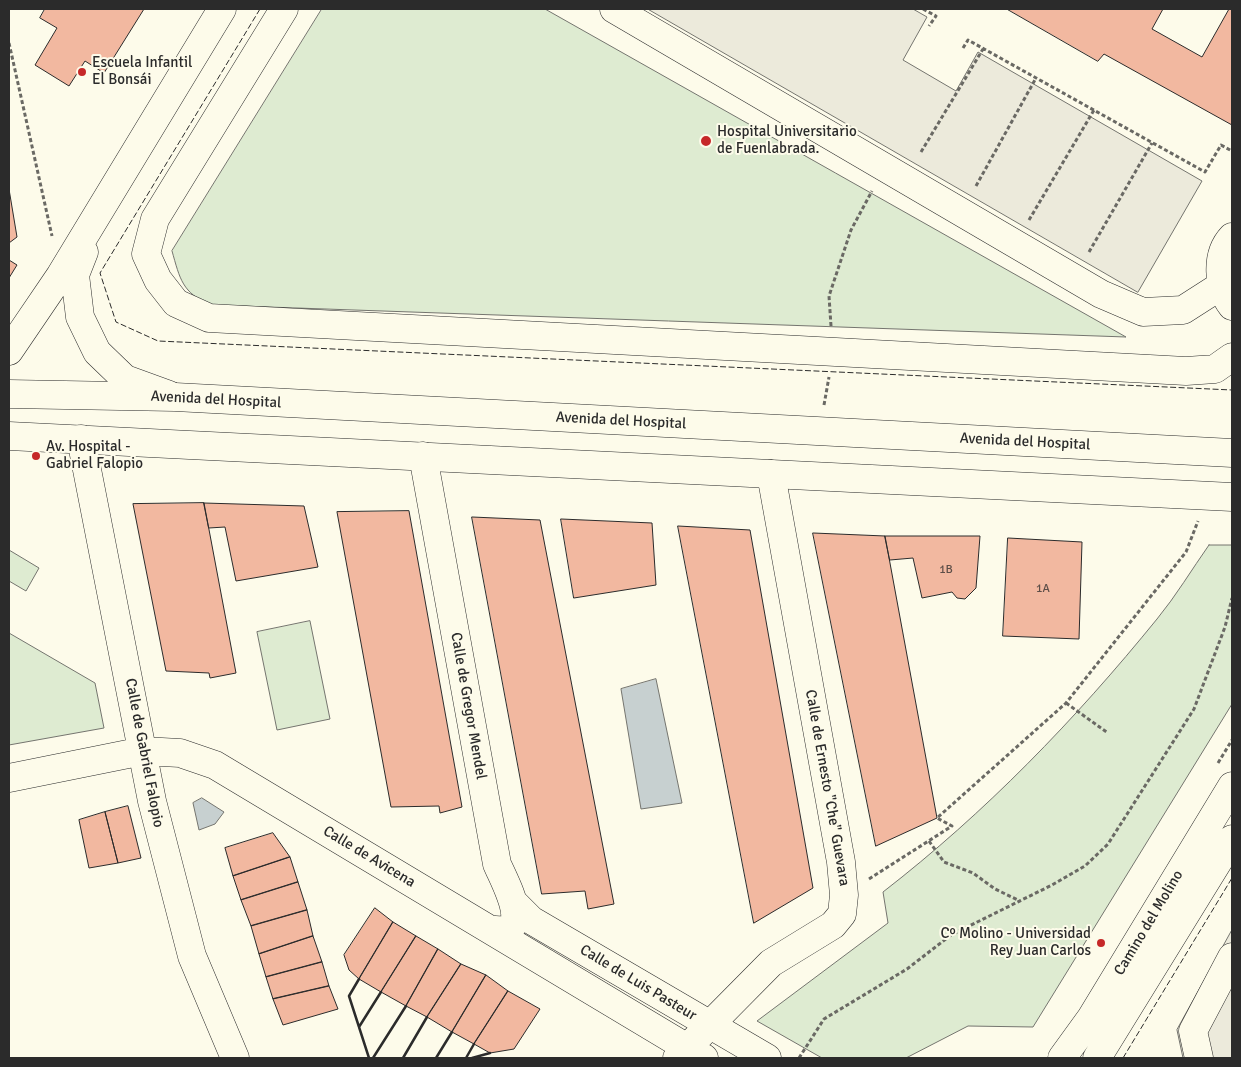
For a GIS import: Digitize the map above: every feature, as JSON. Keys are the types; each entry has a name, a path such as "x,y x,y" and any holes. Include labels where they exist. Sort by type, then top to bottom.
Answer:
{"street":[{"path":"9,351 45,300 97,217 222,9"},
{"path":"284,9 155,219 146,254 158,280 176,303 209,318 1186,371 1215,369 1232,357"},
{"path":"614,9 1101,294 1143,312 1182,310 1227,296 1220,262 1232,237"},
{"path":"97,217 75,275 80,317 97,352 125,379 176,397"},
{"name":"Avenida del Hospital","path":"9,394 176,397 1232,453"},
{"path":"9,436 1220,496"},
{"name":"Calle de Gabriel Falopio","path":"82,439 152,801 192,956 235,1058"},
{"name":"Calle de Gregor Mendel","path":"423,456 497,864 514,902 516,919 511,928 502,932 489,929"},
{"name":"Calle de Ernesto \"Che\" Guevara","path":"689,1055 708,1025 771,963 833,925 842,914 844,895 841,862 771,474"},
{"name":"Calle de Avicena","path":"9,778 143,751 180,753 215,764 489,929 689,1055"},
{"name":"Camino del Molino","path":"1062,1058 1091,1018 1232,786"},
{"name":"Camino del Molino","path":"1098,1058 1232,839"},
{"name":"Calle de Luis Pasteur","path":"514,902 531,920 767,1058"},
{"path":"1199,1058 1193,1031 1232,957"}],"path":[{"path":"923,9 936,16 930,26"},
{"path":"963,48 968,40 1205,172 1221,145 1232,151"},
{"path":"9,43 52,237"},
{"path":"921,152 983,49"},
{"path":"976,186 1036,78"},
{"path":"1030,220 1094,110"},
{"path":"1088,252 1152,143"},
{"path":"820,431 833,351 829,296 851,230 874,186 896,174"},
{"path":"844,895 952,826 937,818 1066,703 1186,552 1220,496"},
{"path":"799,1058 824,1019 907,969 951,935 1085,866 1108,844 1194,709 1225,627 1232,598"},
{"path":"1066,703 1108,733"},
{"path":"928,841 944,862 972,873 995,889 1020,901"}],"green space":[{"path":"322,9 545,9 1126,337 211,305 188,290 177,270 172,251"},
{"path":"1209,545 1232,545 1232,704 1033,1027 968,1026 906,1058 822,1058 757,1021 888,923 883,892 921,862 993,798 1061,729 1157,619"},
{"path":"9,550 39,568 26,591 9,581"},
{"path":"310,621 330,719 277,730 257,632"},
{"path":"9,633 95,683 104,728 9,745"}],"shaded area":[{"path":"648,9 913,9 927,17 903,60 956,91 978,52 1202,181 1138,292"},
{"path":"656,679 682,803 641,809 621,689"},
{"path":"202,798 224,812 215,824 199,830 193,803"},
{"path":"1232,930 1232,1058 1183,1058 1177,1030"}],"building":[{"path":"45,9 144,9 104,73 85,61 69,86 35,65 57,28 40,18"},
{"path":"1007,9 1163,9 1152,29 1202,57 1229,9 1232,9 1232,125 1104,54 1098,61"},
{"path":"9,189 17,237 9,243"},
{"path":"9,260 17,265 9,278"},
{"path":"204,503 236,673 210,678 209,673 166,671 133,504"},
{"path":"204,503 304,506 318,567 236,581 225,527 209,528"},
{"path":"409,511 462,807 440,813 439,806 391,807 337,512"},
{"path":"472,517 540,520 614,904 588,909 585,891 542,894"},
{"path":"561,519 652,523 656,585 574,598"},
{"path":"678,526 750,530 813,888 754,923"},
{"path":"813,533 885,536 937,818 876,846"},
{"path":"885,536 980,536 976,588 965,599 957,598 952,592 922,598 913,558 890,560"},
{"path":"1008,538 1082,542 1079,639 1003,636"},
{"path":"128,806 141,858 118,863 105,812"},
{"path":"105,812 118,863 89,868 79,820"},
{"path":"273,833 290,857 233,876 225,848"},
{"path":"290,857 298,882 241,900 233,876"},
{"path":"298,882 307,910 251,926 241,900"},
{"path":"375,908 393,922 359,979 349,970 344,955"},
{"path":"307,910 313,936 259,954 251,926"},
{"path":"393,922 416,936 381,992 359,979"},
{"path":"313,936 322,962 266,977 259,954"},
{"path":"416,936 438,949 406,1006 381,992"},
{"path":"438,949 461,964 427,1017 406,1006"},
{"path":"322,962 329,986 273,999 266,977"},
{"path":"461,964 486,975 452,1032 427,1017"},
{"path":"486,975 508,991 474,1044 452,1032"},
{"path":"329,986 338,1009 283,1025 273,999"},
{"path":"508,991 540,1009 514,1049 490,1053 474,1044"}],"fence":[{"path":"260,9 100,273 116,322 158,341 1232,390"},
{"path":"1123,1058 1232,878"}],"wall":[{"path":"359,979 349,996 369,1058"},
{"path":"359,1027 381,992"},
{"path":"373,1058 406,1006"},
{"path":"403,1058 427,1017"},
{"path":"436,1058 452,1032"},
{"path":"466,1058 474,1044"},
{"path":"472,1058 490,1053"}],"place":[{"name":"Escuela Infantil El Bonsái","path":"82,72"},
{"name":"Hospital Universitario de Fuenlabrada.","path":"706,141"},
{"name":"Av. Hospital - Gabriel Falopio","path":"36,456"},
{"name":"Cº Molino - Universidad Rey Juan Carlos","path":"1101,943"}]}
